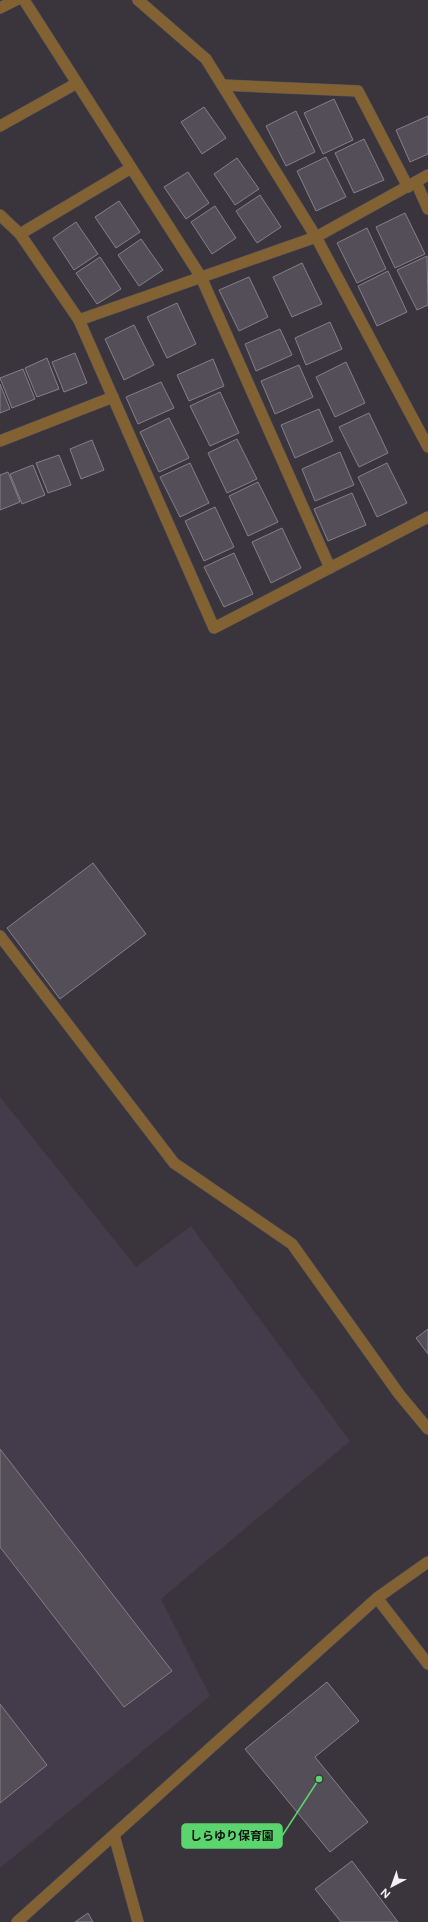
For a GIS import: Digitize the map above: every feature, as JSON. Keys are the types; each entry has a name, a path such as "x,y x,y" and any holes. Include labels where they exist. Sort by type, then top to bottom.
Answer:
{"street":[{"path":"0,8 16,0"},
{"path":"24,0 201,277 330,568"},
{"path":"138,0 206,59 316,237 428,447"},
{"path":"0,126 77,83"},
{"path":"222,85 358,91 428,209"},
{"path":"20,234 131,168"},
{"path":"79,320 316,237 428,175"},
{"path":"0,215 20,234 79,320 214,628 428,517"},
{"path":"0,441 113,397"},
{"path":"0,936 174,1163 292,1244 399,1394 428,1429"},
{"path":"17,1922 377,1598 428,1562"},
{"path":"377,1598 428,1664"},
{"path":"114,1834 138,1922"}],"shaded area":[{"path":"0,1097 136,1267 191,1226 350,1441 161,1599 210,1696 0,1868"}],"building":[{"path":"334,99 353,140 323,154 304,113"},
{"path":"204,107 226,138 202,154 181,122"},
{"path":"296,111 315,152 286,166 266,126"},
{"path":"428,116 428,154 410,162 396,130"},
{"path":"364,139 384,180 354,193 335,153"},
{"path":"326,157 346,197 316,211 297,171"},
{"path":"237,158 259,189 235,205 214,174"},
{"path":"188,172 209,203 186,219 164,187"},
{"path":"260,195 281,227 257,243 236,211"},
{"path":"119,201 140,232 116,248 95,217"},
{"path":"215,206 236,238 212,254 191,222"},
{"path":"405,213 425,254 395,268 376,227"},
{"path":"76,222 98,254 74,270 53,238"},
{"path":"367,228 386,269 357,283 337,243"},
{"path":"141,239 163,270 139,286 118,255"},
{"path":"427,256 428,305 417,310 397,270"},
{"path":"100,257 121,289 97,304 76,273"},
{"path":"302,263 322,304 292,317 273,277"},
{"path":"388,271 407,312 377,326 358,286"},
{"path":"249,277 268,317 239,331 219,290"},
{"path":"177,303 196,344 167,358 147,317"},
{"path":"330,322 342,349 306,365 295,338"},
{"path":"134,325 154,365 124,380 105,339"},
{"path":"280,329 292,355 256,371 245,344"},
{"path":"75,353 87,383 64,392 52,362"},
{"path":"47,358 59,389 37,397 25,368"},
{"path":"213,359 224,386 189,401 177,375"},
{"path":"346,362 365,403 335,417 316,377"},
{"path":"299,365 313,397 275,414 261,381"},
{"path":"23,369 35,399 12,408 0,378"},
{"path":"161,382 174,408 138,424 126,397"},
{"path":"0,384 10,409 0,413"},
{"path":"220,392 239,433 210,446 190,406"},
{"path":"319,409 333,441 295,458 281,425"},
{"path":"369,413 388,453 359,467 339,427"},
{"path":"169,418 189,458 159,472 140,432"},
{"path":"237,439 257,479 227,493 208,453"},
{"path":"92,440 104,470 81,479 70,449"},
{"path":"340,452 354,485 315,501 302,469"},
{"path":"59,455 71,485 48,493 36,463"},
{"path":"190,463 209,503 180,517 160,477"},
{"path":"387,463 407,503 377,517 358,477"},
{"path":"33,465 45,495 22,504 10,474"},
{"path":"8,472 20,502 0,510 0,475"},
{"path":"258,482 278,522 248,536 229,496"},
{"path":"352,493 366,525 328,541 314,509"},
{"path":"215,507 234,547 204,561 185,521"},
{"path":"282,528 301,568 271,583 252,542"},
{"path":"234,553 253,594 224,607 204,567"},
{"path":"93,863 146,934 60,999 7,928"},
{"path":"428,1329 428,1354 416,1338"},
{"path":"0,1449 172,1671 124,1707 0,1547"},
{"path":"327,1682 359,1721 315,1757 368,1822 330,1852 245,1749"},
{"path":"0,1704 47,1765 0,1803"},
{"path":"352,1861 398,1922 341,1922 315,1889"},
{"path":"88,1913 93,1922 75,1922"}],"place":[{"name":"しらゆり保育園","path":"319,1779"}]}
